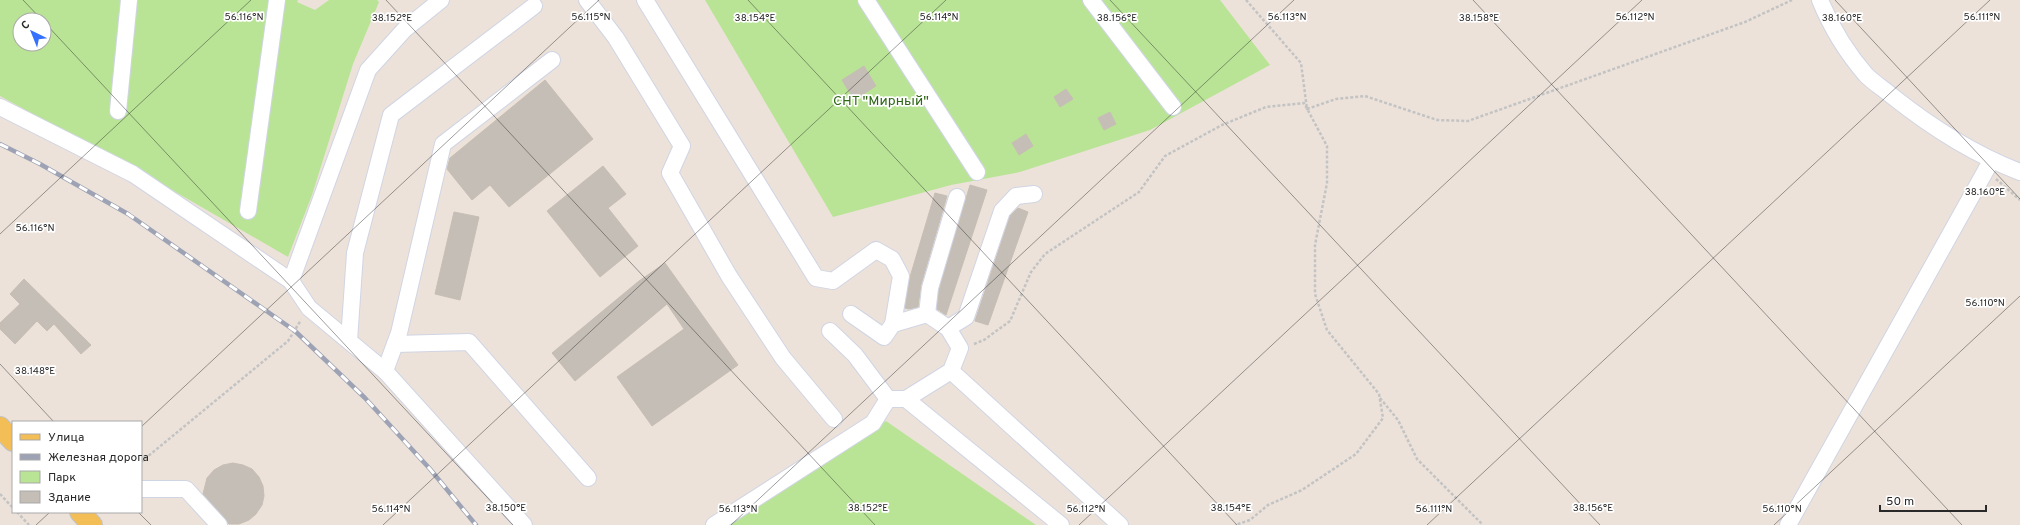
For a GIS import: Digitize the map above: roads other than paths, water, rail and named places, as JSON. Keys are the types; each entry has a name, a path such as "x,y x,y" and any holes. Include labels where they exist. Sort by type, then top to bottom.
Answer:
{"main road":[{"path":"0,427 12,440"},
{"path":"81,513 92,525"}],"street":[{"path":"118,111 129,0"},
{"path":"248,211 277,0"},
{"path":"291,281 368,70 406,29 441,0"},
{"path":"587,0 616,38 682,146 670,173 729,276 783,358 834,419"},
{"path":"645,0 816,278 833,281 876,250 892,259 901,276 894,324 884,337 851,314"},
{"path":"866,0 977,172"},
{"path":"1091,0 1173,107"},
{"path":"1820,0 1832,27 1867,75 1918,116 1989,165 2020,172"},
{"path":"349,341 355,253 391,114 534,6"},
{"path":"385,371 395,344 443,144 552,60"},
{"path":"0,107 133,174 291,281 309,308 385,371 524,525"},
{"path":"1788,525 1989,165"},
{"path":"888,399 906,399 951,371 960,348 966,318 1002,211 1016,196 1034,194"},
{"path":"927,314 930,288 957,197"},
{"path":"894,324 927,314"},
{"path":"927,314 948,328 960,348"},
{"path":"948,328 966,318"},
{"path":"830,331 855,355 888,399"},
{"path":"395,344 469,342 588,478"},
{"path":"951,371 1120,525"},
{"path":"714,525 873,423 888,399"},
{"path":"906,399 1061,525"},
{"path":"142,489 186,489 219,525"}],"railway":[{"path":"0,144 40,164 128,214 295,331 365,398 430,469 476,525"}],"park label":[{"name":"СНТ \"Мирный\"","path":"881,100"}]}
